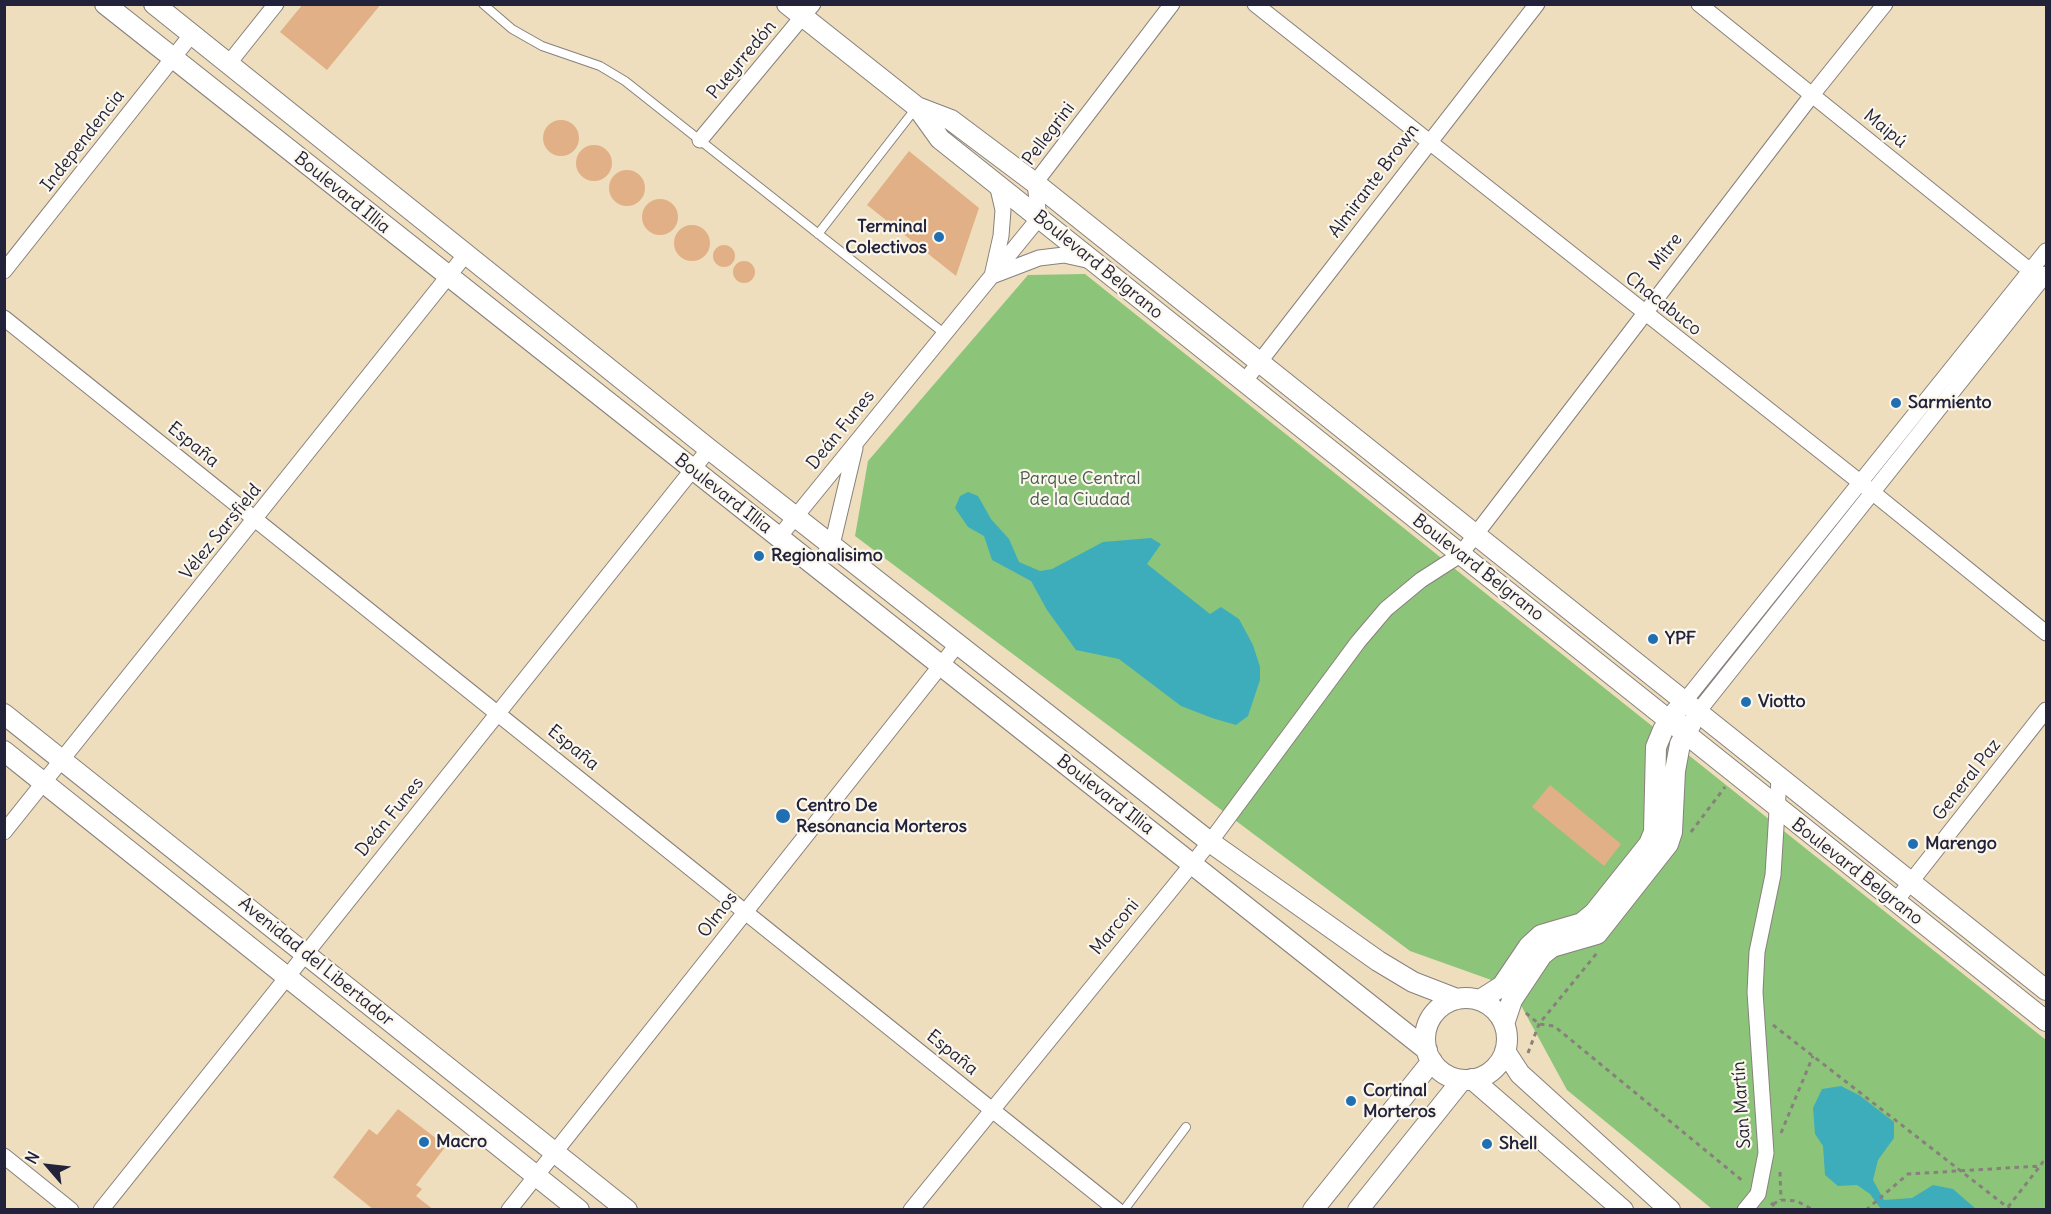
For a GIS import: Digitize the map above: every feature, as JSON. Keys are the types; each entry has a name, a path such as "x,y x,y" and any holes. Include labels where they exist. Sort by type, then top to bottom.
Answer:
{"street":[{"name":"Boulevard Illia","path":"105,4 448,278 1192,863 1429,1055"},
{"name":"Boulevard Illia","path":"153,4 709,449 1210,842 1378,961 1413,982 1457,999"},
{"path":"229,63 276,4"},
{"name":"Boulevard Belgrano","path":"787,4 808,11 917,107 940,139 2046,1021"},
{"name":"Pellegrini","path":"1039,218 1035,183 1172,4"},
{"name":"Chacabuco","path":"1255,4 1867,488 2046,633"},
{"name":"Almirante Brown","path":"1244,382 1537,4"},
{"name":"Maipú","path":"1699,4 2041,277"},
{"name":"Mitre","path":"1343,665 1386,609 1421,580 1460,555 1643,313 1885,4"},
{"name":"Pueyrredón","path":"700,140 808,11"},
{"name":"Independencia","path":"4,271 192,34"},
{"name":"Boulevard Belgrano","path":"917,107 951,120 1035,183 2046,990"},
{"path":"992,276 1001,236 1003,210 997,184"},
{"path":"945,334 1039,218"},
{"path":"1504,1024 1512,1000 1542,955 1552,947 1597,934 1649,844 1654,832 1656,747 1670,719 1690,708 2041,277 2046,251"},
{"name":"Vélez Sarsfield","path":"4,832 256,520 466,254"},
{"path":"992,276 1039,258 1064,255 1094,261"},
{"name":"España","path":"4,318 1117,1209"},
{"name":"Deán Funes","path":"779,537 945,334"},
{"path":"815,566 832,544 856,442"},
{"name":"Deán Funes","path":"101,1209 709,449"},
{"name":"Olmos","path":"509,1209 957,645"},
{"name":"Marconi","path":"911,1209 1210,842 1343,665"},
{"path":"1480,1000 1502,986 1529,945 1541,935 1582,923 1624,888 1668,844 1672,832 1675,771 1690,708"},
{"name":"General Paz","path":"1895,902 2046,710"},
{"name":"Avenidad del Libertador","path":"4,714 627,1209"},
{"name":"Avenidad del Libertador","path":"4,751 579,1209"},
{"name":"San Martín","path":"1745,1209 1758,1194 1766,1153 1755,992 1757,952 1773,875 1779,779"},
{"path":"1312,1209 1429,1055 1428,1024 1445,1004 1457,999 1480,1000 1491,1006 1504,1024 1507,1038 1505,1051 1493,1070 1467,1080 1358,1209"},
{"path":"1505,1051 1520,1074 1670,1209"},
{"path":"1429,1055 1450,1077 1467,1080 1623,1209"},
{"path":"4,1156 71,1209"}],"lane":[{"path":"483,4 512,29 542,46 600,66 625,81 945,334"},
{"path":"818,234 917,107"},
{"path":"1124,1209 1186,1127"}],"path":[{"path":"1512,1000 1539,1024 1554,1026 1779,1209"},
{"path":"1755,1012 2009,1208 2046,1157"},
{"path":"1779,1139 1813,1056"},
{"path":"1866,1209 1908,1174 2040,1166"},
{"path":"1780,1170 1781,1200"},
{"path":"1773,1205 1781,1200 1797,1201 1813,1209"}],"green space":[{"name":"Parque Central de la Ciudad","path":"1085,274 2046,1040 2046,1209 1712,1209 1567,1090 1511,987 1410,951 855,536 868,461 1028,275"}],"water":[{"path":"968,492 978,496 991,519 1009,539 1019,562 1040,571 1052,569 1103,542 1151,538 1161,544 1147,564 1210,614 1221,607 1239,619 1253,645 1260,667 1260,680 1248,716 1236,725 1212,718 1181,706 1119,659 1076,650 1047,610 1031,581 992,560 984,536 968,527 955,508 960,496"},
{"path":"1841,1086 1859,1095 1894,1122 1894,1138 1878,1160 1873,1180 1884,1200 1912,1198 1933,1185 1953,1189 1976,1209 1881,1209 1870,1194 1857,1185 1838,1186 1825,1175 1823,1146 1815,1134 1813,1108 1822,1089"}],"building":[{"path":"303,4 381,4 327,70 280,32"},
{"path":"561,120 574,125 579,138 574,151 561,156 548,151 543,138 548,125"},
{"path":"594,145 607,150 612,163 607,176 594,181 581,176 576,163 581,150"},
{"path":"909,151 979,208 956,276 867,205"},
{"path":"627,170 640,175 645,188 640,201 627,206 614,201 609,188 614,175"},
{"path":"660,199 673,204 678,217 673,230 660,235 647,230 642,217 647,204"},
{"path":"692,225 705,230 710,243 705,256 692,261 679,256 674,243 679,230"},
{"path":"724,245 732,248 735,256 732,264 724,267 716,264 713,256 716,248"},
{"path":"744,261 752,264 755,272 752,280 744,283 736,280 733,272 736,264"},
{"path":"1550,785 1621,844 1604,866 1532,807"},
{"path":"398,1109 446,1146 416,1185 422,1189 416,1196 434,1210 374,1210 333,1177 369,1129 377,1135"}],"place":[{"name":"Terminal Colectivos","path":"939,237"},
{"name":"Sarmiento","path":"1896,403"},
{"name":"Regionalisimo","path":"759,556"},
{"name":"YPF","path":"1653,639"},
{"name":"Viotto","path":"1746,702"},
{"name":"Centro De Resonancia Morteros","path":"783,816"},
{"name":"Marengo","path":"1913,844"},
{"name":"Cortinal Morteros","path":"1351,1101"},
{"name":"Macro","path":"424,1142"},
{"name":"Shell","path":"1487,1144"}]}
